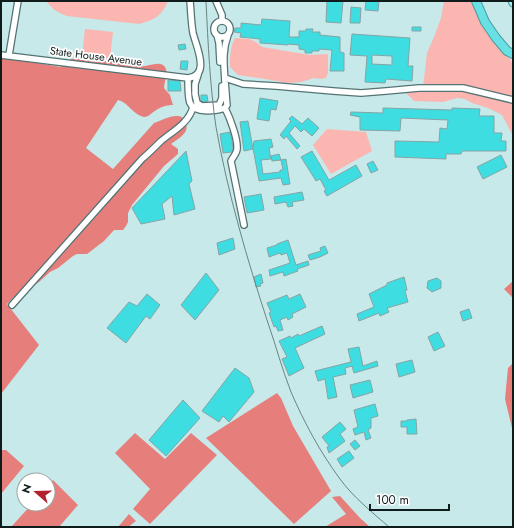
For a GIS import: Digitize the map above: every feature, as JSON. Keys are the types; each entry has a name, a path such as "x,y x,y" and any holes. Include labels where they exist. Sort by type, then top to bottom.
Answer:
{"highway":[{"path":"476,1 489,28 507,51 513,54"}],"street":[{"path":"9,55 18,1"},
{"path":"190,1 193,33 200,57 200,71 195,84 195,94 197,103 202,106 219,105 222,98 219,43 217,35 214,32 215,26 218,22 226,22 230,26 223,56 227,105 225,108 230,117 236,142 237,151 231,161 244,225"},
{"path":"216,1 222,15 222,21"},
{"path":"217,35 222,38 228,35"},
{"name":"State House Avenue","path":"1,55 188,78"},
{"path":"223,66 227,74 236,82"},
{"path":"198,74 194,77 188,78 190,103 193,107 202,111 225,108"},
{"path":"225,78 243,84 333,92 361,93 419,88 463,88 513,100"},
{"path":"12,305 142,159 187,120 193,107"}],"shaded area":[{"path":"46,1 168,1 157,17 139,24 67,16 55,10"},
{"path":"444,1 474,1 505,49 513,65 513,136 502,115 488,108 465,99 457,98 443,102 414,101 406,93 405,88 423,87 427,53 441,18"},
{"path":"85,29 113,32 110,59 82,56"},
{"path":"235,38 249,39 262,47 310,55 328,54 328,73 326,78 314,78 301,82 287,83 238,75 230,67 231,48"},
{"path":"1,57 61,67 68,60 77,59 97,62 121,60 142,66 160,64 165,67 166,73 164,88 170,95 173,105 161,107 149,116 144,117 137,114 122,101 118,100 86,148 113,169 154,123 169,117 179,116 184,120 186,129 181,137 171,144 178,149 178,154 164,166 132,205 128,213 128,222 123,230 114,230 104,241 87,254 77,254 73,256 58,268 50,272 39,282 23,291 21,290 7,304 39,345 1,394"},
{"path":"327,129 366,132 372,151 331,174 313,145"},
{"path":"513,281 513,298 504,289"},
{"path":"513,363 513,452 512,428 505,399 508,368"},
{"path":"277,393 281,398 293,426 331,491 294,524 206,438"},
{"path":"135,433 165,459 191,433 217,455 150,524 133,509 150,489 115,453"},
{"path":"1,450 6,450 24,466 19,472 16,472 16,476 1,494"},
{"path":"56,483 78,505 59,527 11,527 25,512 56,512"},
{"path":"340,496 370,527 325,527 346,514 332,497"},
{"path":"129,514 136,521 128,527 118,527"}],"building":[{"path":"327,1 343,1 341,23 326,22"},
{"path":"366,1 379,1 378,11 365,10"},
{"path":"351,7 361,8 360,23 350,23"},
{"path":"262,19 290,21 289,37 299,37 299,31 313,29 312,32 320,32 320,35 340,37 340,52 344,53 344,71 330,71 332,50 319,49 319,51 312,51 312,53 305,53 305,50 299,49 299,45 260,43 260,39 240,37 241,33 234,32 235,28 241,28 241,23 261,25"},
{"path":"412,27 421,27 421,31 412,31"},
{"path":"352,34 410,38 408,66 413,66 412,81 386,79 385,83 365,82 367,56 350,55","holes":["372,55 392,56 392,65 372,64"]},
{"path":"185,44 186,49 179,50 178,45"},
{"path":"181,61 188,61 187,70 180,69"},
{"path":"168,80 180,81 181,91 168,91"},
{"path":"201,95 207,95 208,101 201,101"},
{"path":"260,98 278,101 276,110 271,109 269,121 257,119"},
{"path":"383,108 452,110 452,108 480,109 479,116 494,116 494,133 502,133 501,141 506,141 506,151 462,151 461,154 446,154 446,159 395,157 395,141 439,142 440,128 447,129 448,120 401,118 400,131 360,130 360,117 350,115 351,112 383,113"},
{"path":"292,116 302,124 308,118 319,128 312,136 304,129 301,132 295,126 289,133 300,146 297,149 286,136 284,139 280,135 291,121 289,119"},
{"path":"248,121 253,149 244,151 240,122"},
{"path":"230,132 233,150 232,152 223,153 220,134"},
{"path":"271,139 273,147 269,148 271,159 261,160 263,174 280,172 280,170 283,170 281,160 286,159 290,184 283,185 281,178 259,181 253,148 254,141"},
{"path":"186,151 192,181 189,184 195,209 174,215 172,196 162,204 165,219 141,224 132,208"},
{"path":"312,151 329,180 356,165 362,176 327,196 324,191 326,190 320,179 316,181 301,157"},
{"path":"279,154 281,160 272,161 271,156"},
{"path":"501,155 507,167 483,179 477,167"},
{"path":"373,161 378,170 371,173 367,164"},
{"path":"302,192 304,200 292,202 293,206 288,207 286,202 275,204 274,197"},
{"path":"261,194 264,210 247,213 244,197"},
{"path":"233,238 235,249 219,255 217,243"},
{"path":"288,240 296,265 308,261 309,265 284,276 283,272 270,276 269,270 290,263 287,253 281,255 280,253 269,257 267,248"},
{"path":"325,246 328,253 310,260 308,255 321,251 320,248"},
{"path":"206,273 219,290 195,320 181,305"},
{"path":"261,274 263,283 260,284 261,286 256,287 254,277"},
{"path":"404,277 407,290 405,291 408,302 387,308 389,312 380,316 379,313 359,321 357,314 374,307 369,294 387,285 387,283"},
{"path":"437,278 441,281 441,288 432,292 427,288 428,281"},
{"path":"147,294 160,305 150,319 146,316 126,343 107,328 129,302 137,306"},
{"path":"300,294 306,307 292,314 293,317 288,320 287,317 280,320 283,330 278,331 276,326 274,327 269,313 271,312 267,303 287,295 289,299"},
{"path":"469,309 472,318 463,321 460,312"},
{"path":"322,326 325,334 295,348 304,368 289,376 282,359 287,357 279,341 290,336 291,338 298,334 299,336"},
{"path":"438,332 445,346 434,351 428,337"},
{"path":"359,347 363,366 377,361 378,366 354,373 352,366 345,368 346,374 333,377 337,397 328,399 325,379 318,381 315,371 351,362 348,349"},
{"path":"412,360 415,372 399,377 396,364"},
{"path":"235,368 249,378 254,392 229,422 223,416 219,422 202,411"},
{"path":"370,380 373,392 353,398 350,385"},
{"path":"183,400 200,418 166,456 149,440"},
{"path":"375,404 378,416 371,418 371,428 368,430 371,438 366,440 364,432 355,435 353,429 358,427 354,410"},
{"path":"416,419 417,434 407,434 407,427 401,427 401,421"},
{"path":"340,422 346,429 340,434 345,441 329,453 327,447 329,446 322,437"},
{"path":"355,440 360,446 355,450 350,444"},
{"path":"349,451 354,458 342,467 337,459"}],"tram line":[{"path":"206,1 212,96 221,152 245,251 285,375 291,392 307,426 333,469 345,486 389,527"}]}
